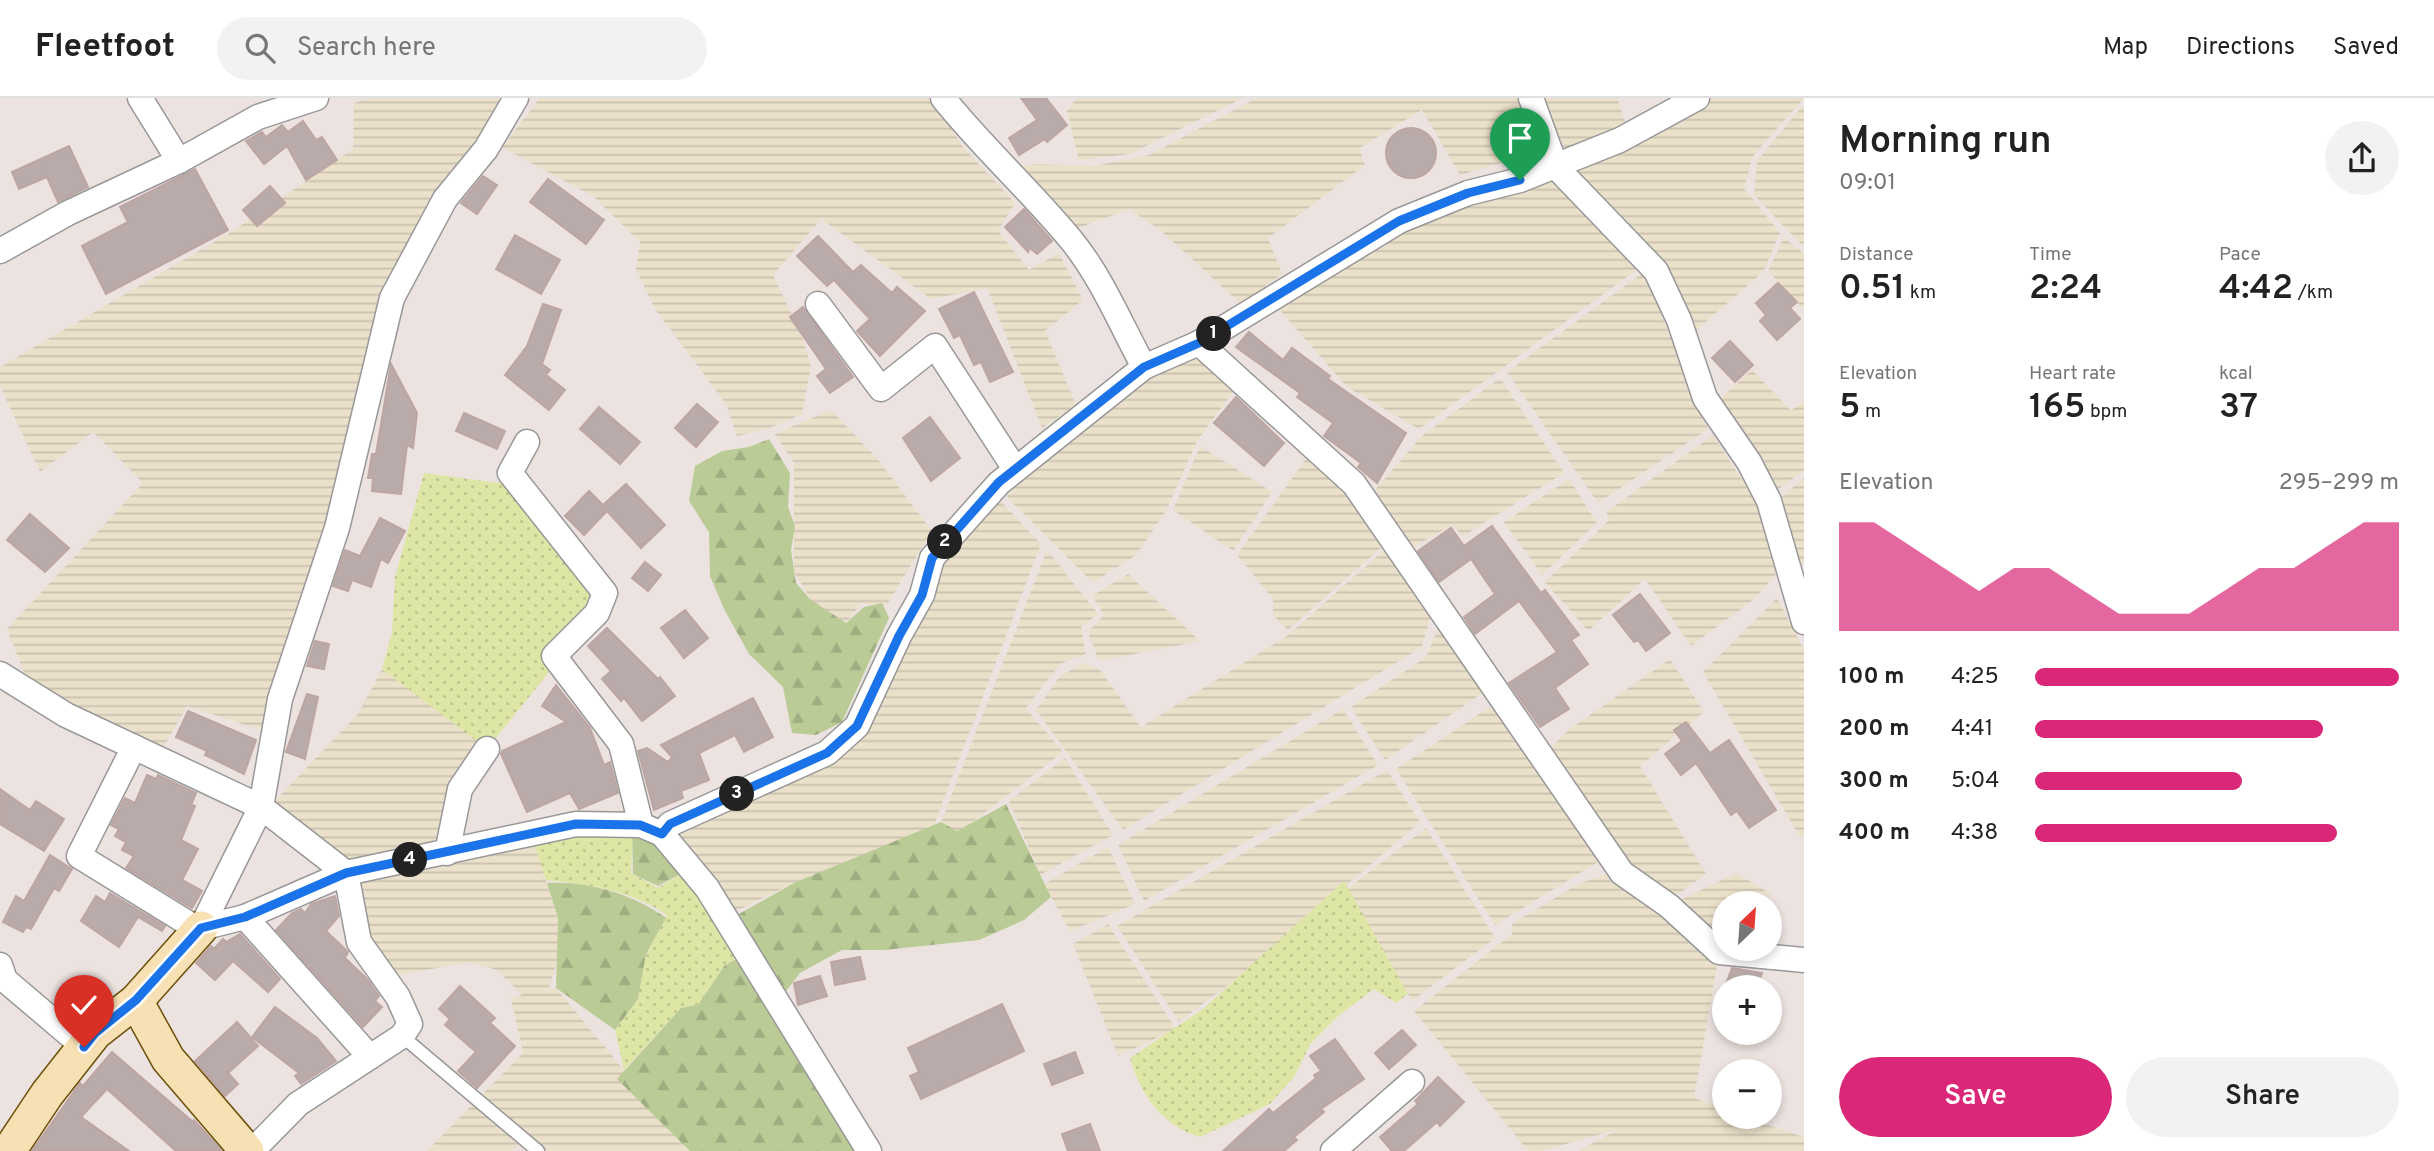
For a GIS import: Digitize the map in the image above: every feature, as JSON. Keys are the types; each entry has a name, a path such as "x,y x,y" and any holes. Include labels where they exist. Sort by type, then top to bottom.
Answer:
{"street":[{"path":"140,98 179,160"},
{"path":"0,251 258,117 316,98"},
{"path":"9,1151 95,1033 136,1000 200,929 261,807 280,699 337,528 392,298 445,198 486,149 516,98"},
{"path":"943,98 974,136 1073,242 1091,268 1144,367"},
{"path":"1531,98 1556,167 1656,271 1667,288 1705,398 1749,463 1769,500 1804,622"},
{"path":"134,747 79,856 200,929 245,917 346,873 576,824 651,830 670,824 827,753 857,726 899,636 922,595 932,558 960,524 1015,469 1144,367 1199,343 1399,221 1468,193 1520,180 1543,168 1556,167 1620,141 1697,98"},
{"path":"818,304 881,389 935,346 1015,469"},
{"path":"1199,343 1354,484 1622,873 1669,906 1719,952 1804,960"},
{"path":"527,442 510,473 606,593 597,613 554,656 621,744 651,830 707,888 869,1151"},
{"path":"0,674 66,715 261,807 346,873 359,942 398,997 410,1024 402,1036 298,1104 252,1151"},
{"path":"447,853 460,789 487,749"},
{"path":"245,917 370,1057"},
{"path":"0,965 5,980 84,1047"},
{"path":"136,1000 168,1059 247,1151"},
{"path":"1333,1151 1412,1082"}],"lane":[{"path":"402,1036 538,1151"}],"shaded area":[{"path":"371,98 506,98 398,287 270,733 187,706 163,748 27,680 7,629 143,483 93,432 40,472 0,386 0,367 228,234 353,149 354,103"},
{"path":"540,98 933,98 962,146 1015,203 998,231 1029,270 1059,253 1083,300 1045,331 1076,405 1042,428 987,288 931,299 821,219 773,275 802,336 811,367 802,414 767,429 737,436 726,404 655,309 636,269 640,242 594,197 502,147"},
{"path":"1077,98 1243,98 1130,154 1079,160 1067,111"},
{"path":"1257,98 1522,98 1538,143 1531,154 1460,175 1422,110 1359,148 1365,165 1268,238 1282,274 1241,304 1159,229 1129,209 1066,233 1008,169 1037,164 1094,166 1149,155"},
{"path":"1536,98 1617,98 1627,127 1553,160"},
{"path":"1710,98 1804,98 1753,156 1744,188 1780,233 1763,272 1691,335 1566,170 1691,112"},
{"path":"1804,104 1804,247 1754,195 1757,161"},
{"path":"1543,168 1647,262 1419,429 1347,387 1278,308 1391,230"},
{"path":"1784,237 1804,254 1804,310 1768,271"},
{"path":"1644,272 1708,429 1598,503 1507,372"},
{"path":"1191,346 1236,388 1197,441 1166,511 1136,555 1093,583 1009,499 999,483"},
{"path":"1752,370 1791,411 1804,400 1804,470 1771,495 1713,405"},
{"path":"1500,378 1564,473 1463,536 1452,525 1408,550 1375,490 1422,436"},
{"path":"831,410 876,457 932,531 886,606 862,603 846,623 812,601 794,572 794,463 775,434"},
{"path":"1713,435 1757,503 1781,569 1753,600 1691,646 1645,579 1588,631 1545,582 1610,519 1606,512"},
{"path":"1200,446 1272,492 1233,551 1173,510"},
{"path":"1308,456 1392,538 1288,630 1273,615 1273,599 1237,555"},
{"path":"1804,478 1804,563 1796,570 1778,500"},
{"path":"1569,479 1597,523 1542,575 1504,522"},
{"path":"994,494 1041,544 923,854 794,883 730,914 670,824 857,726 932,558"},
{"path":"1391,544 1432,612 1422,647 1123,830 1036,710 1060,676 1084,663 1100,670 1141,727 1287,636"},
{"path":"1047,550 1098,614 1081,627 1086,654 1060,664 1026,708 1063,752 959,833 941,822"},
{"path":"1128,574 1200,641 1099,661 1088,632 1104,615 1092,596"},
{"path":"1777,598 1804,650 1804,835 1800,837 1703,672"},
{"path":"1441,621 1484,692 1385,760 1351,707 1426,657"},
{"path":"1670,659 1704,712 1640,766 1706,874 1668,901 1633,870 1547,751 1570,729"},
{"path":"382,669 491,748 470,787 447,853 356,869 270,806 358,714"},
{"path":"1496,703 1598,862 1495,925 1396,769"},
{"path":"1343,709 1378,765 1144,901 1118,845"},
{"path":"1065,758 1113,835 1040,875 1009,801"},
{"path":"1387,770 1420,822 1246,971 1179,1022 1117,926"},
{"path":"1426,828 1495,938 1412,1001 1347,889"},
{"path":"533,840 558,918 558,957 549,988 541,991 556,988 691,1151 545,1151 524,1139 512,1151 427,1151 523,1053 511,998 522,995 497,970 470,962 387,977 359,942 347,877"},
{"path":"1108,847 1135,904 1070,931 1044,884"},
{"path":"1609,873 1660,910 1736,873 1767,891 1712,891 1712,961 1718,961 1715,975 1712,975 1712,994 1694,1098 1712,1105 1712,1129 1780,1129 1804,1137 1804,1151 1578,1151 1619,1129 1541,1151 1528,1151 1414,1011 1512,934 1512,924 1578,884"},
{"path":"1108,924 1176,1029 1118,1056 1073,944"}],"green space":[{"path":"769,439 790,473 788,507 795,526 791,550 796,583 810,599 846,623 864,607 882,603 889,618 842,722 816,735 792,733 783,687 749,654 724,609 710,576 709,532 689,501 695,466 722,451 749,447"},
{"path":"424,473 507,484 586,566 597,613 487,749 382,669 392,632 395,577"},
{"path":"1006,804 1051,897 1024,920 979,940 884,950 842,950 800,973 783,995 739,914 794,883 941,822 957,831"},
{"path":"632,826 660,837 684,872 658,886 633,874"},
{"path":"633,827 631,873 658,888 684,872 747,954 725,965 698,1005 681,1008 624,1070 615,1030 638,999 645,957 667,915 624,894 546,880 533,840"},
{"path":"1344,881 1408,994 1396,1003 1374,989 1338,1016 1311,1043 1294,1077 1270,1104 1200,1137 1174,1125 1154,1107 1140,1084 1130,1058 1203,1009"},
{"path":"547,883 578,884 609,891 639,902 666,918 646,954 638,999 615,1030 556,988 558,918"},
{"path":"747,954 870,1151 690,1151 617,1079 681,1008 698,1005 725,965"}],"building":[{"path":"1021,98 1046,98 1067,125 1047,142 1045,139 1019,155 1009,138 1037,120"},
{"path":"303,121 316,140 322,137 337,160 306,180 287,146 264,164 246,141 262,132 266,137 282,125 288,132"},
{"path":"1411,128 1429,135 1436,153 1429,171 1411,178 1393,171 1386,153 1393,135"},
{"path":"69,146 88,187 58,202 47,177 19,189 12,172"},
{"path":"195,169 228,230 106,294 82,246 128,222 120,207"},
{"path":"483,176 497,185 477,214 461,203"},
{"path":"548,179 604,220 586,244 530,202"},
{"path":"270,186 285,203 257,226 243,210"},
{"path":"1024,209 1052,241 1037,254 1030,248 1028,252 1005,227"},
{"path":"515,235 560,260 541,294 496,269"},
{"path":"818,236 853,272 861,265 892,293 897,287 925,311 880,356 857,331 870,319 834,280 827,286 797,256"},
{"path":"1778,283 1797,302 1790,308 1800,319 1777,340 1760,321 1766,315 1756,303"},
{"path":"974,292 1013,372 990,382 981,362 974,365 960,335 954,338 939,309"},
{"path":"543,304 561,310 542,364 550,370 546,375 565,390 549,410 505,375 527,346"},
{"path":"803,307 853,377 830,393 817,376 826,369 790,317"},
{"path":"1249,332 1283,360 1292,348 1330,376 1328,379 1406,433 1377,483 1358,467 1361,463 1324,436 1333,423 1297,397 1300,393 1236,347"},
{"path":"1730,341 1753,365 1735,382 1712,358"},
{"path":"391,364 417,413 413,448 407,445 401,494 372,491 373,478 368,478 372,454 376,454"},
{"path":"1236,397 1284,443 1264,466 1214,423"},
{"path":"697,404 718,422 696,447 675,428"},
{"path":"599,407 640,442 620,464 580,429"},
{"path":"464,413 505,431 497,449 456,431"},
{"path":"930,417 960,458 931,481 903,438"},
{"path":"626,484 665,525 641,548 607,511 584,535 565,516 589,491 603,505"},
{"path":"30,514 69,548 45,572 7,540"},
{"path":"380,518 405,531 388,563 381,559 371,587 352,580 348,591 333,586 345,550 360,556"},
{"path":"1492,526 1541,593 1545,590 1579,635 1571,640 1588,664 1555,688 1569,709 1540,727 1509,683 1557,652 1519,601 1475,634 1464,617 1495,594 1471,559 1439,582 1418,551 1451,528 1464,546"},
{"path":"645,562 661,575 648,591 632,578"},
{"path":"1640,594 1670,633 1646,651 1638,640 1634,642 1613,615"},
{"path":"685,610 708,638 684,658 661,628"},
{"path":"607,628 658,679 660,677 675,696 642,721 624,698 621,701 602,679 611,671 588,646"},
{"path":"315,641 329,644 324,669 307,666"},
{"path":"556,685 590,728 604,765 610,762 618,793 579,809 570,793 527,812 501,754 502,751 566,722 542,706"},
{"path":"307,694 318,697 305,759 286,752"},
{"path":"753,698 773,737 744,752 735,735 699,753 709,780 681,791 683,798 654,810 638,751 647,748 668,762 672,757 661,745"},
{"path":"188,711 256,740 244,774 205,755 207,751 176,737"},
{"path":"1686,722 1710,753 1729,740 1776,810 1749,828 1737,811 1731,815 1696,763 1681,775 1665,754 1682,741 1674,730"},
{"path":"147,775 156,779 158,775 196,793 191,805 195,806 181,840 198,849 182,880 202,891 192,908 126,868 134,856 122,850 126,842 115,836 119,829 111,825 125,798 135,803"},
{"path":"0,789 30,810 36,801 64,819 44,851 0,824"},
{"path":"50,855 72,869 59,891 54,888 31,929 26,927 23,932 3,922 16,896 24,901"},
{"path":"110,893 165,926 162,931 138,917 119,947 81,921 96,896 105,902"},
{"path":"335,896 339,916 326,931 348,952 345,958 367,979 379,996 375,1001 382,1007 363,1027 276,930 292,913 301,909 305,913 311,904"},
{"path":"240,934 280,979 268,992 233,961 215,980 196,963 211,946 214,949 223,939 226,942"},
{"path":"860,957 865,979 835,985 831,962"},
{"path":"1732,968 1762,973 1761,975 1729,975"},
{"path":"820,976 827,996 798,1005 794,983"},
{"path":"460,986 495,1018 490,1023 515,1046 477,1088 458,1071 476,1052 445,1025 450,1019 439,1009"},
{"path":"1002,1004 1024,1051 921,1099 910,1076 919,1072 908,1048"},
{"path":"275,1007 317,1038 336,1061 301,1084 295,1076 299,1073 252,1037"},
{"path":"237,1022 258,1046 228,1073 238,1084 225,1096 195,1061"},
{"path":"1402,1030 1416,1045 1389,1069 1375,1053"},
{"path":"1335,1039 1364,1079 1321,1109 1324,1112 1294,1137 1297,1140 1284,1151 1223,1151 1269,1109 1273,1113 1316,1078 1314,1075 1321,1071 1310,1056"},
{"path":"112,1052 193,1122 194,1120 222,1151 176,1151 107,1089 81,1117 129,1151 32,1151 80,1083 83,1086"},
{"path":"1075,1052 1083,1073 1052,1085 1044,1064"},
{"path":"1438,1077 1464,1102 1440,1126 1437,1122 1404,1151 1392,1151 1380,1137 1418,1104 1415,1101"},
{"path":"1090,1124 1100,1151 1068,1151 1062,1134"}],"route":[{"path":"84,1047 95,1033 136,1000 201,928 245,917 346,873 576,824 640,825 662,834 670,824 827,753 857,726 899,636 922,595 932,558 999,482 1144,367 1199,343 1399,221 1468,193 1520,180"}]}
